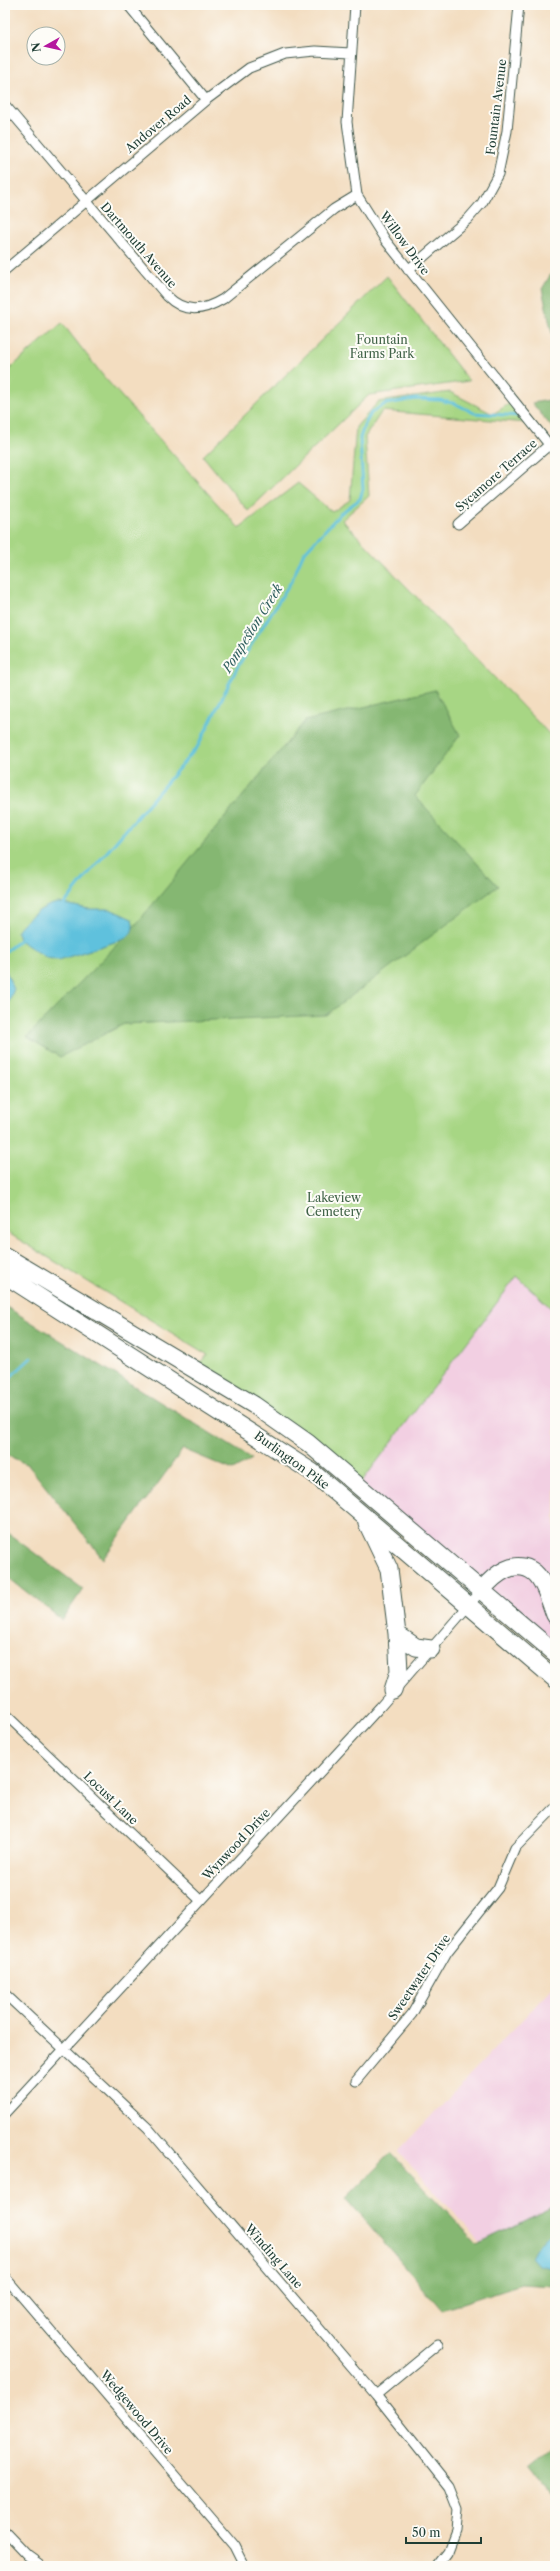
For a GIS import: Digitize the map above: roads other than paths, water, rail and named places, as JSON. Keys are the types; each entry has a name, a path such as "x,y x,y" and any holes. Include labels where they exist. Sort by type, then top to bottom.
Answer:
{"highway":[{"name":"Burlington Pike","path":"5,1256 281,1423 360,1484 555,1653"},
{"name":"Burlington Pike","path":"5,1275 271,1443 312,1472 470,1605 555,1679"},
{"path":"362,1514 382,1550 389,1569 397,1634 399,1672 393,1690"},
{"path":"482,1590 504,1569 520,1568 528,1570 534,1573 542,1585 555,1615"},
{"path":"397,1634 416,1647 431,1649"}],"street":[{"path":"128,5 206,100"},
{"name":"Willow Drive","path":"355,5 347,122 357,195 386,241 408,270 555,452"},
{"name":"Fountain Avenue","path":"408,270 468,219 482,203 498,174 507,131 519,5"},
{"name":"Andover Road","path":"5,270 206,100 249,68 285,54 315,51 351,53"},
{"name":"Dartmouth Avenue","path":"5,105 167,296 174,303 190,310 208,308 223,299 334,209 357,195"},
{"name":"Sycamore Terrace","path":"458,524 549,445"},
{"name":"Wynwood Drive","path":"5,2113 431,1649 482,1590"},
{"name":"Locust Lane","path":"5,1714 200,1900"},
{"name":"Sweetwater Drive","path":"356,2082 412,2014 447,1952 498,1888 515,1848 555,1807"},
{"name":"Winding Lane","path":"5,1994 148,2128 376,2395 449,2487 458,2510 456,2531 448,2552 437,2566"},
{"name":"Wedgewood Drive","path":"5,2277 235,2546 245,2566"},
{"path":"376,2395 438,2344"},
{"path":"5,2532 28,2556 42,2566"}],"water":[{"path":"59,903 89,909 110,909 132,919 132,931 124,939 59,960 47,958 19,940 17,931 25,922 42,909"},
{"path":"5,969 14,989 5,1011"},
{"path":"555,2228 555,2269 538,2265 531,2257 535,2249"}],"waterway":[{"name":"Pompeston Creek","path":"62,907 88,874 198,746 238,666 292,580 303,554 341,513 360,499 363,489 360,438 371,413 385,404 416,399 440,400 456,404 474,413 521,416"},
{"name":"Pompeston Creek","path":"5,952 22,938"},
{"path":"5,1382 31,1358"}],"park label":[{"name":"Fountain Farms Park","path":"382,346"},
{"name":"Lakeview Cemetery","path":"334,1204"}]}
